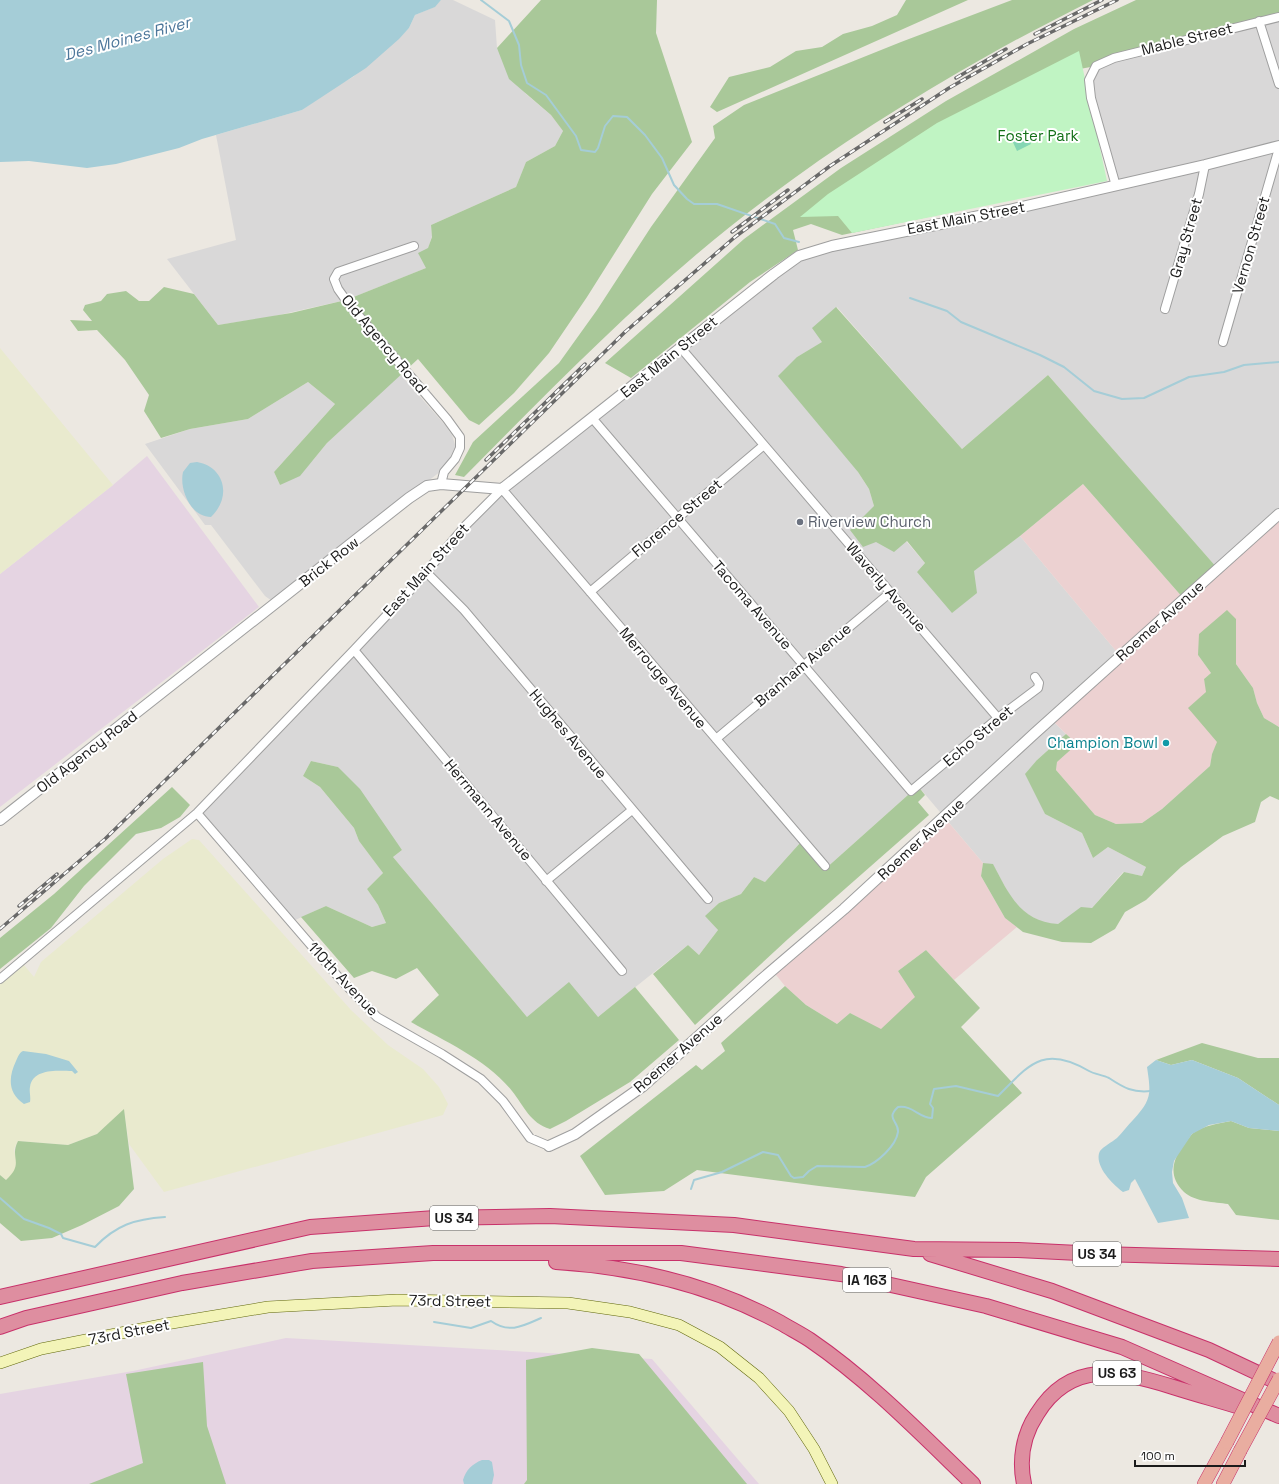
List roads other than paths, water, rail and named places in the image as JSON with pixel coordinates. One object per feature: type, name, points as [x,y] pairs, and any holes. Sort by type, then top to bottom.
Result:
[{"type":"highway","name":"US 34","points":[[0,1297],[310,1227],[435,1218],[550,1216],[734,1225],[914,1249],[1018,1250],[1099,1254],[1279,1258]]},
{"type":"highway","points":[[914,1249],[1052,1291],[1209,1350],[1279,1383]]},
{"type":"highway","name":"IA 163","points":[[433,1254],[681,1253],[841,1274],[986,1306],[1122,1347],[1279,1417]]},
{"type":"highway","points":[[0,1327],[26,1318],[205,1279],[312,1261],[433,1254],[581,1264],[643,1272],[713,1291],[761,1312],[809,1339],[852,1372],[973,1484]]},
{"type":"highway","points":[[1204,1484],[1279,1342]]},
{"type":"highway","name":"US 63","points":[[1024,1484],[1022,1468],[1023,1450],[1028,1430],[1040,1409],[1059,1390],[1069,1383],[1093,1374],[1108,1373],[1135,1376],[1279,1417]]},
{"type":"highway","points":[[1223,1484],[1279,1379]]},
{"type":"main road","name":"73rd Street","points":[[0,1363],[41,1349],[166,1324],[268,1307],[397,1300],[568,1303],[630,1312],[679,1325],[720,1347],[759,1378],[789,1411],[814,1449],[832,1484]]},
{"type":"street","name":"Mable Street","points":[[1116,186],[1091,98],[1089,80],[1096,66],[1104,61],[1114,58],[1279,17]]},
{"type":"street","points":[[1259,21],[1279,84]]},
{"type":"street","name":"East Main Street","points":[[0,979],[197,812],[354,650],[426,572],[466,525],[502,489],[593,419],[680,347],[799,256],[832,246],[1009,210],[1279,147]]},
{"type":"street","name":"Vernon Street","points":[[1223,342],[1279,147]]},
{"type":"street","name":"Gray Street","points":[[1165,309],[1200,194],[1205,165]]},
{"type":"street","name":"Old Agency Road","points":[[414,246],[338,272],[334,279],[338,289],[348,303],[447,419],[460,438],[460,448],[455,459],[444,472],[441,484]]},
{"type":"street","name":"Waverly Avenue","points":[[680,347],[998,718]]},
{"type":"street","name":"Tacoma Avenue","points":[[593,419],[911,791]]},
{"type":"street","name":"Florence Street","points":[[590,592],[764,445]]},
{"type":"street","name":"Brick Row","points":[[173,685],[409,498],[427,486],[441,484],[502,489]]},
{"type":"street","name":"Merrouge Avenue","points":[[502,489],[825,866]]},
{"type":"street","name":"Roemer Avenue","points":[[549,1146],[576,1134],[643,1086],[762,979],[844,909],[1035,733],[1279,514]]},
{"type":"street","name":"Hughes Avenue","points":[[426,572],[464,610],[708,899]]},
{"type":"street","name":"Branham Avenue","points":[[716,739],[891,592]]},
{"type":"street","name":"Herrmann Avenue","points":[[354,650],[622,971]]},
{"type":"street","name":"Echo Street","points":[[911,791],[998,718],[1038,688],[1039,683],[1035,678]]},
{"type":"street","name":"Old Agency Road","points":[[0,820],[173,685]]},
{"type":"street","points":[[546,881],[632,810]]},
{"type":"street","name":"110th Avenue","points":[[197,812],[341,980],[377,1017],[442,1054],[480,1079],[503,1101],[530,1138],[549,1146]]},
{"type":"water","name":"Des Moines River","points":[[0,0],[441,0],[435,7],[415,15],[409,28],[399,39],[366,68],[302,110],[202,139],[179,148],[116,164],[87,168],[29,161],[0,162]]},
{"type":"water","points":[[197,462],[207,465],[214,470],[219,476],[222,484],[222,501],[218,509],[211,517],[204,516],[192,508],[183,487],[183,472],[190,463]]},
{"type":"water","points":[[23,1051],[46,1054],[69,1061],[78,1072],[75,1074],[72,1071],[53,1071],[36,1076],[30,1087],[30,1102],[24,1104],[15,1095],[11,1085],[13,1067]]},
{"type":"water","points":[[1156,1060],[1171,1065],[1192,1060],[1238,1078],[1279,1105],[1279,1131],[1249,1128],[1231,1121],[1209,1125],[1192,1134],[1174,1161],[1172,1172],[1173,1183],[1182,1198],[1189,1218],[1158,1223],[1135,1179],[1131,1183],[1129,1190],[1123,1192],[1109,1180],[1099,1162],[1101,1149],[1117,1138],[1144,1107],[1149,1096],[1147,1067]]},
{"type":"water","points":[[482,1460],[489,1460],[492,1462],[494,1475],[492,1484],[464,1484],[463,1480],[468,1470],[472,1465]]},
{"type":"waterway","points":[[481,0],[509,21],[519,45],[521,65],[527,83],[546,95],[576,136],[581,150],[595,152],[598,148],[605,126],[613,116],[627,117],[645,135],[662,158],[674,185],[687,199],[694,204],[717,204],[775,224],[784,238],[799,242]]},
{"type":"waterway","points":[[910,298],[947,311],[961,322],[1040,355],[1064,367],[1094,391],[1122,399],[1144,398],[1189,377],[1224,372],[1244,365],[1279,362]]},
{"type":"waterway","points":[[691,1189],[694,1180],[722,1172],[763,1152],[778,1155],[791,1176],[794,1178],[803,1177],[817,1166],[865,1167],[880,1158],[894,1143],[898,1128],[893,1114],[898,1107],[908,1108],[923,1116],[932,1118],[933,1108],[930,1104],[934,1089],[956,1086],[998,1096],[1028,1067],[1048,1059],[1060,1059],[1073,1063],[1091,1072],[1109,1078],[1119,1085],[1129,1089],[1151,1091]]},
{"type":"waterway","points":[[0,1198],[24,1219],[49,1228],[61,1234],[63,1238],[95,1247],[111,1233],[127,1224],[144,1219],[165,1217]]},
{"type":"waterway","points":[[434,1322],[471,1328],[491,1321],[498,1325],[510,1328],[522,1326],[541,1318]]},
{"type":"railway","points":[[1035,34],[1102,0]]},
{"type":"railway","points":[[0,929],[105,839],[625,332],[735,237],[830,166],[949,88],[1027,44],[1117,0]]},
{"type":"railway","points":[[956,78],[1006,49]]},
{"type":"railway","points":[[885,122],[922,99]]},
{"type":"railway","points":[[732,232],[788,190]]},
{"type":"railway","points":[[486,460],[585,364]]},
{"type":"railway","points":[[19,906],[57,874]]},
{"type":"place","name":"Riverview Church","points":[[800,522]]},
{"type":"place","name":"Champion Bowl","points":[[1166,743]]},
{"type":"park label","name":"Foster Park","points":[[1038,136]]}]
